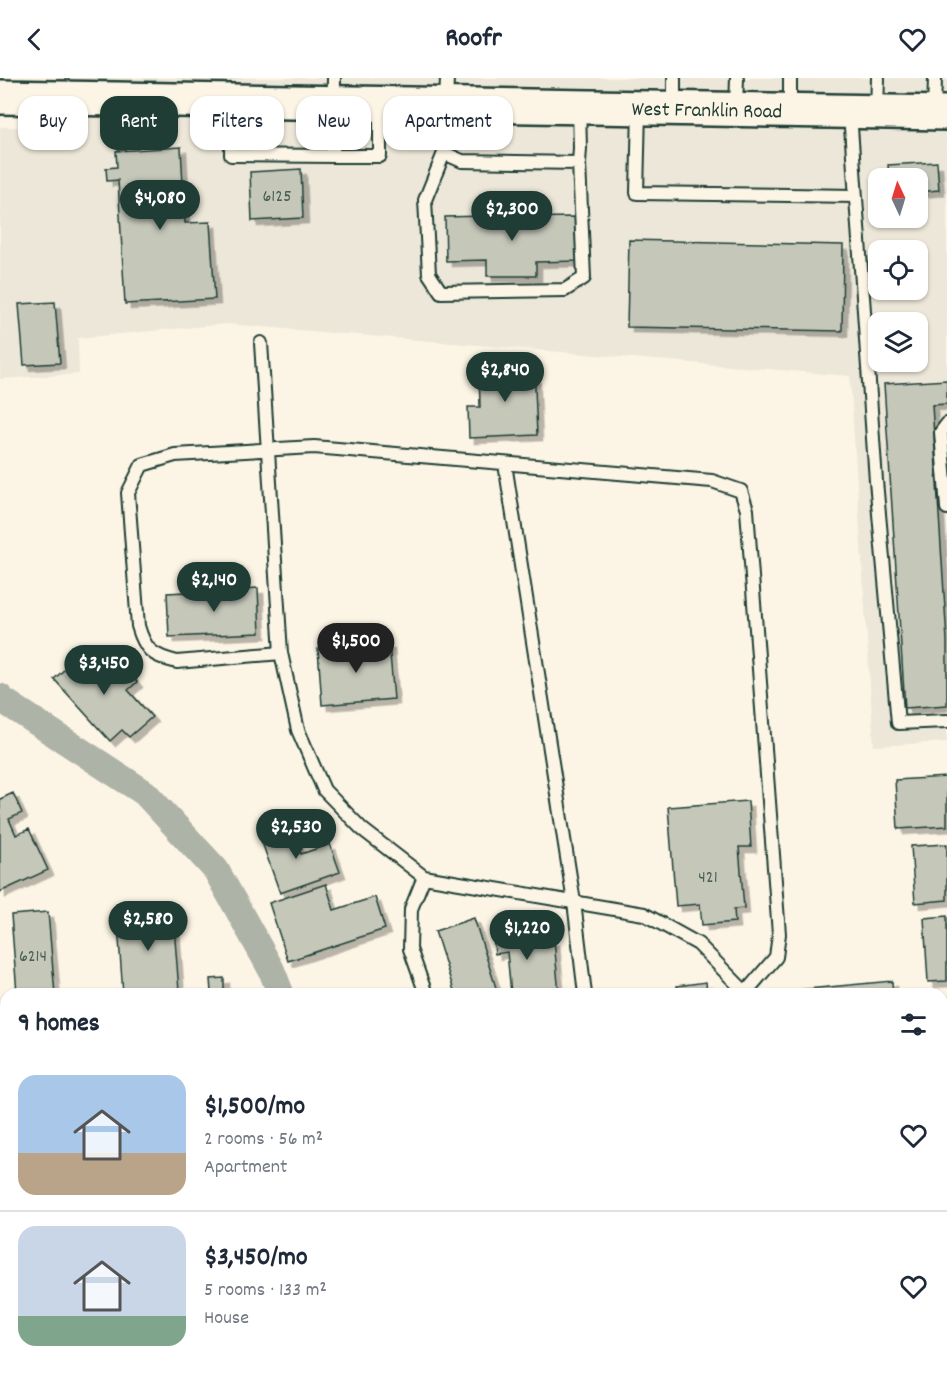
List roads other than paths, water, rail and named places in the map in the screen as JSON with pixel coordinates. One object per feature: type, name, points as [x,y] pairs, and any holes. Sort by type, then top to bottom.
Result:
[{"type":"main road","name":"West Franklin Road","points":[[278,96],[334,90],[380,104],[447,91],[579,107],[639,108],[674,93],[736,110],[940,113]]},
{"type":"main road","name":"West Franklin Road","points":[[0,97],[190,100]]},
{"type":"lane","points":[[736,110],[737,78]]},
{"type":"lane","points":[[790,78],[790,111]]},
{"type":"lane","points":[[878,78],[863,112],[856,196],[877,493],[898,723],[947,721]]},
{"type":"lane","points":[[935,78],[940,113]]},
{"type":"lane","points":[[333,156],[334,90]]},
{"type":"lane","points":[[447,91],[444,153],[425,200],[429,274],[441,292],[565,290],[584,278],[579,107]]},
{"type":"lane","points":[[231,150],[231,155],[380,156],[380,104]]},
{"type":"lane","points":[[639,108],[637,193],[856,196]]},
{"type":"lane","points":[[444,153],[462,160],[579,163]]},
{"type":"lane","points":[[261,343],[281,653],[298,730],[324,790],[362,829],[424,877],[644,914],[698,945],[741,988]]},
{"type":"lane","points":[[947,424],[941,432],[947,508]]},
{"type":"lane","points":[[281,653],[177,662],[163,659],[152,652],[142,641],[138,626],[128,493],[142,465],[175,455],[314,447],[712,481],[741,491],[747,510],[779,934],[776,957],[750,988]]},
{"type":"lane","points":[[506,464],[574,902],[584,988]]},
{"type":"lane","points":[[424,877],[411,909],[410,949],[424,988]]},
{"type":"waterway","points":[[0,697],[145,793],[216,870],[271,969],[279,988]]}]
